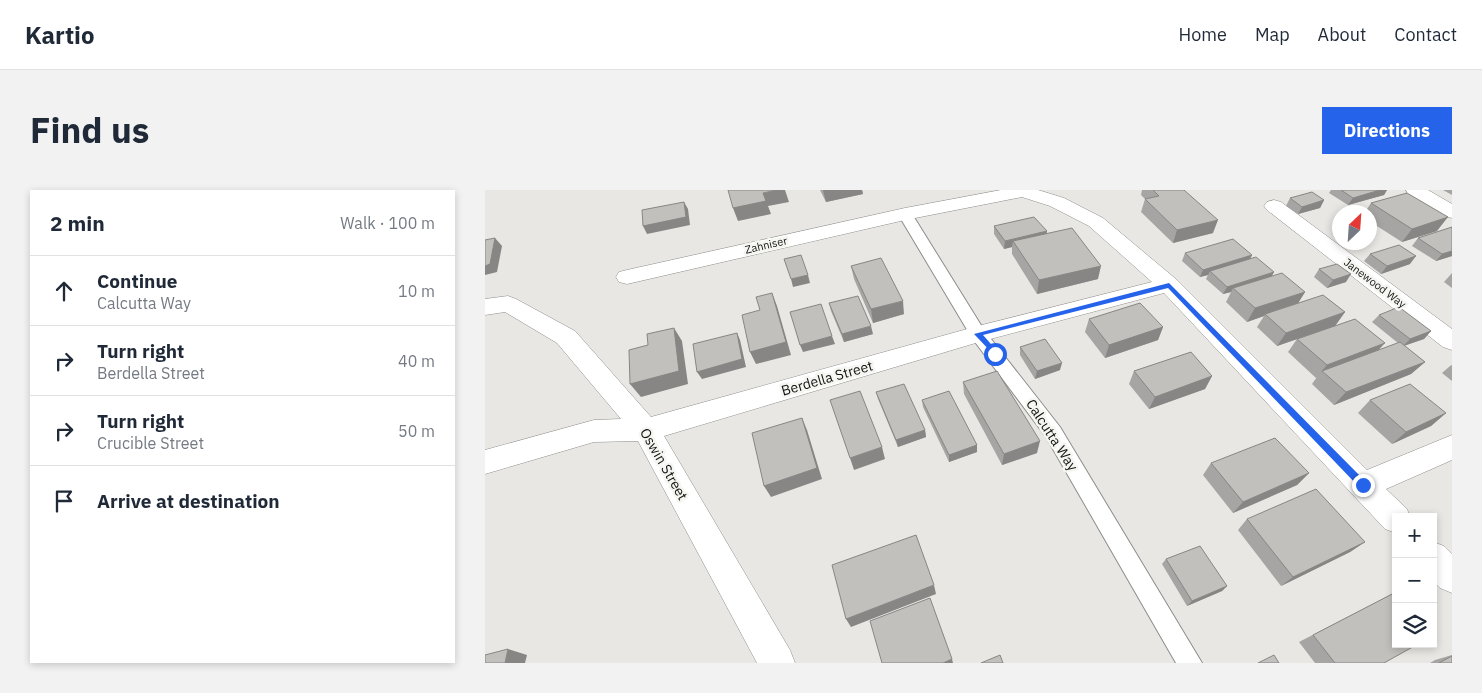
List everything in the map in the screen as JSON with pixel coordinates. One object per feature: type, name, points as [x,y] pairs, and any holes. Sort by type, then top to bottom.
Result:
[{"type":"street","points":[[1022,190],[1057,202],[1096,222],[1169,285],[1392,515]]},
{"type":"street","name":"Zahniser","points":[[627,277],[905,214],[1022,190]]},
{"type":"street","points":[[1415,190],[1452,212]]},
{"type":"street","name":"Janewood Way","points":[[1274,206],[1452,341]]},
{"type":"street","name":"Berdella Street","points":[[485,462],[594,431],[646,430],[978,334],[1169,285]]},
{"type":"street","name":"Oswin Street","points":[[496,305],[567,337],[646,430],[777,663]]},
{"type":"street","points":[[1363,485],[1452,447]]},
{"type":"street","points":[[1437,562],[1452,577]]},
{"type":"lane","name":"Calcutta Way","points":[[905,214],[978,334],[1053,432],[1190,663]]},
{"type":"building","points":[[728,190],[777,190],[763,193],[766,201],[733,208]]},
{"type":"building","points":[[1153,190],[1184,190],[1218,220],[1177,230],[1145,199],[1159,196]]},
{"type":"building","points":[[1341,190],[1380,190],[1353,198]]},
{"type":"building","points":[[1312,192],[1324,200],[1302,207],[1290,198]]},
{"type":"building","points":[[1407,193],[1448,217],[1412,229],[1377,205],[1371,203]]},
{"type":"building","points":[[684,202],[686,217],[643,226],[642,210]]},
{"type":"building","points":[[1034,217],[1047,231],[1005,241],[994,226]]},
{"type":"building","points":[[1452,227],[1452,251],[1442,254],[1418,238]]},
{"type":"building","points":[[1072,228],[1101,266],[1039,280],[1013,241]]},
{"type":"building","points":[[495,238],[490,264],[485,266],[485,240]]},
{"type":"building","points":[[1233,239],[1252,255],[1203,270],[1185,253]]},
{"type":"building","points":[[1399,245],[1416,256],[1387,266],[1370,254]]},
{"type":"building","points":[[801,255],[808,275],[791,279],[784,259]]},
{"type":"building","points":[[1256,257],[1274,272],[1227,287],[1210,271]]},
{"type":"building","points":[[881,258],[903,301],[871,309],[851,266]]},
{"type":"building","points":[[1337,264],[1351,274],[1333,280],[1319,269]]},
{"type":"building","points":[[1282,273],[1305,292],[1255,308],[1233,288]]},
{"type":"building","points":[[772,293],[786,342],[750,352],[742,315],[760,310],[756,297]]},
{"type":"building","points":[[1323,295],[1345,312],[1286,333],[1265,314]]},
{"type":"building","points":[[858,296],[871,326],[842,334],[829,303]]},
{"type":"building","points":[[1140,303],[1163,327],[1109,345],[1089,319]]},
{"type":"building","points":[[821,304],[832,336],[800,345],[790,312]]},
{"type":"building","points":[[1399,307],[1431,331],[1410,339],[1379,315]]},
{"type":"building","points":[[1355,319],[1385,343],[1327,365],[1297,339]]},
{"type":"building","points":[[674,328],[679,371],[630,384],[629,350],[648,345],[647,334]]},
{"type":"building","points":[[737,333],[742,359],[697,372],[693,344]]},
{"type":"building","points":[[1045,339],[1062,363],[1037,371],[1020,347]]},
{"type":"building","points":[[1400,342],[1425,362],[1346,392],[1322,371]]},
{"type":"building","points":[[1191,352],[1212,376],[1155,397],[1134,371]]},
{"type":"building","points":[[997,371],[1040,441],[1004,454],[963,382]]},
{"type":"building","points":[[904,384],[925,430],[896,440],[876,392]]},
{"type":"building","points":[[1410,384],[1446,413],[1406,432],[1370,400]]},
{"type":"building","points":[[860,391],[882,447],[850,458],[830,400]]},
{"type":"building","points":[[949,391],[977,445],[949,455],[922,400]]},
{"type":"building","points":[[802,418],[817,468],[764,486],[752,433]]},
{"type":"building","points":[[1275,438],[1309,473],[1243,502],[1211,463]]},
{"type":"building","points":[[1316,489],[1365,542],[1293,577],[1247,519]]},
{"type":"building","points":[[916,535],[934,585],[846,619],[832,565]]},
{"type":"building","points":[[1200,546],[1227,586],[1192,601],[1166,559]]},
{"type":"building","points":[[1392,594],[1392,648],[1411,648],[1384,663],[1335,663],[1313,635]]},
{"type":"building","points":[[930,598],[952,659],[943,663],[882,663],[870,621]]},
{"type":"building","points":[[508,649],[505,663],[485,663],[485,655]]},
{"type":"building","points":[[1000,655],[1003,663],[981,663]]},
{"type":"building","points":[[1274,655],[1279,663],[1258,663]]},
{"type":"building","points":[[1452,656],[1452,663],[1439,663]]},
{"type":"route","points":[[995,354],[978,334],[1169,285],[1363,485]]}]
